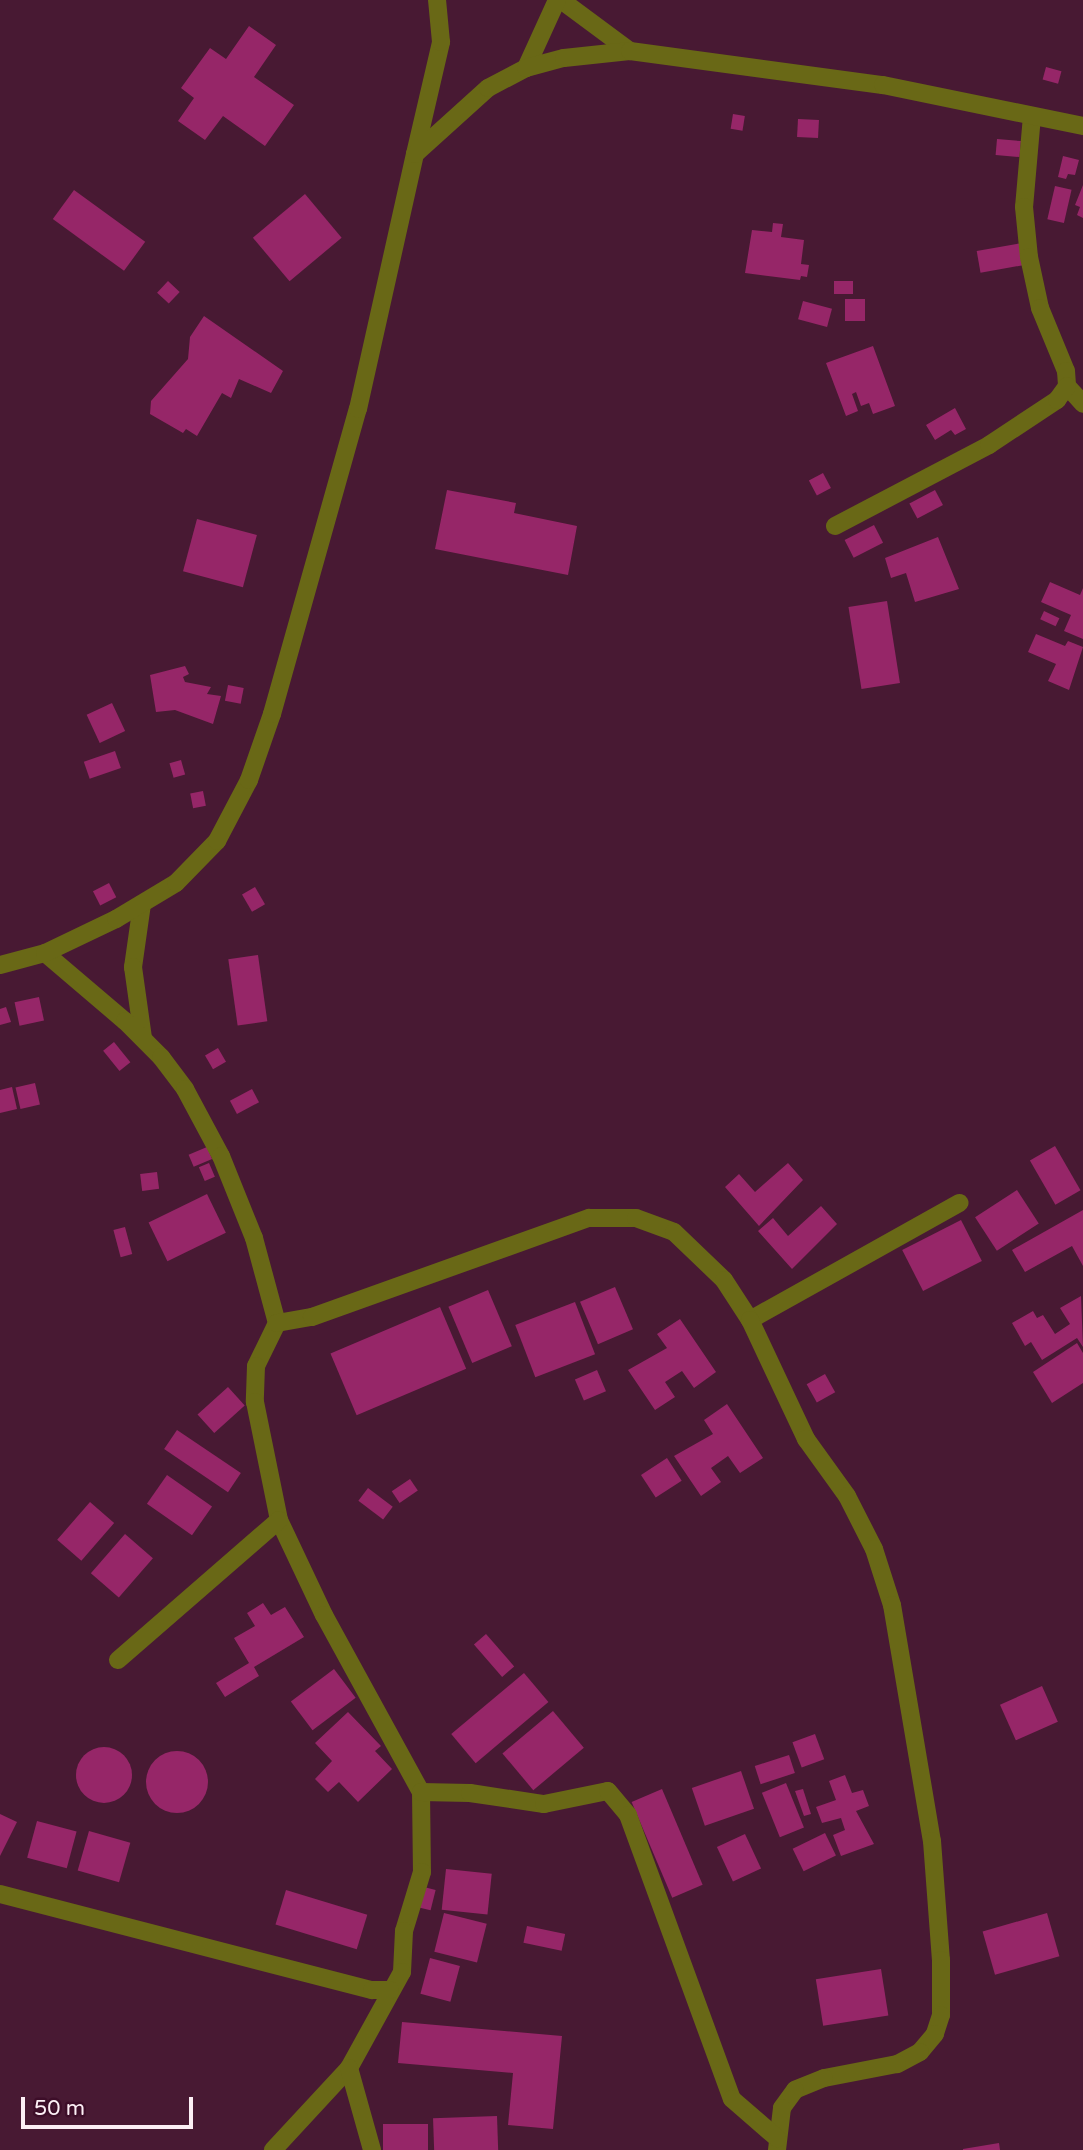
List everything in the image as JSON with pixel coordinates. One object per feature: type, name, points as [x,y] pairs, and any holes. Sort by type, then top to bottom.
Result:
[{"type":"street","points":[[0,965],[45,953],[142,904],[176,883],[217,841],[249,780],[358,409],[441,42],[437,0]]},
{"type":"street","points":[[526,68],[559,0],[630,51]]},
{"type":"street","points":[[415,154],[488,88],[526,68],[564,58],[630,51],[883,85],[1083,126]]},
{"type":"street","points":[[1032,116],[1024,207],[1029,257],[1040,308],[1066,371],[1067,386],[1083,404]]},
{"type":"street","points":[[835,526],[989,444],[1057,400],[1067,386]]},
{"type":"street","points":[[142,904],[132,967],[143,1038]]},
{"type":"street","points":[[45,953],[143,1038],[185,1089],[220,1156],[254,1238],[276,1323],[256,1366],[255,1402],[279,1520],[324,1615],[421,1792],[422,1872],[404,1931],[402,1972],[349,2068],[273,2150]]},
{"type":"street","points":[[750,1320],[959,1203]]},
{"type":"street","points":[[276,1323],[313,1317],[590,1218],[636,1218],[674,1232],[724,1280],[750,1320],[806,1439],[847,1496],[874,1549],[892,1605],[932,1841],[941,1960],[941,2015],[935,2034],[920,2052],[897,2064],[824,2078],[795,2090],[782,2108],[777,2144]]},
{"type":"street","points":[[118,1660],[279,1520]]},
{"type":"street","points":[[421,1792],[470,1793],[544,1804],[608,1791],[628,1815],[732,2099],[777,2144]]},
{"type":"street","points":[[0,1895],[372,1990],[390,1990]]},
{"type":"street","points":[[349,2068],[372,2150]]},
{"type":"building","points":[[249,26],[276,45],[254,77],[294,105],[265,146],[223,116],[205,140],[178,121],[194,98],[181,88],[210,48],[226,59]]},
{"type":"building","points":[[1046,67],[1061,71],[1058,84],[1043,80]]},
{"type":"building","points":[[733,114],[745,116],[743,131],[731,129]]},
{"type":"building","points":[[798,119],[819,120],[818,138],[797,137]]},
{"type":"building","points":[[997,139],[1021,141],[1020,157],[996,155]]},
{"type":"building","points":[[1063,156],[1079,160],[1075,175],[1068,174],[1066,179],[1058,177]]},
{"type":"building","points":[[1083,185],[1083,218],[1077,215],[1080,207],[1075,205]]},
{"type":"building","points":[[1055,186],[1072,190],[1064,223],[1047,219]]},
{"type":"building","points":[[74,190],[145,242],[124,271],[53,219]]},
{"type":"building","points":[[305,194],[342,238],[290,281],[253,238]]},
{"type":"building","points":[[773,223],[783,224],[781,237],[804,240],[801,264],[809,265],[807,277],[801,276],[800,280],[745,273],[752,230],[772,232]]},
{"type":"building","points":[[1022,243],[1026,265],[981,273],[977,251]]},
{"type":"building","points":[[168,281],[180,292],[169,304],[157,293]]},
{"type":"building","points":[[834,281],[853,281],[853,294],[834,294]]},
{"type":"building","points":[[845,299],[865,299],[865,321],[845,321]]},
{"type":"building","points":[[803,301],[832,309],[827,327],[798,319]]},
{"type":"building","points":[[204,316],[283,371],[271,393],[239,379],[231,398],[222,393],[197,436],[186,429],[183,433],[150,414],[151,401],[188,359],[190,337]]},
{"type":"building","points":[[873,346],[895,406],[873,414],[869,403],[861,406],[856,392],[852,394],[858,411],[846,416],[826,363]]},
{"type":"building","points":[[955,408],[966,429],[955,435],[951,430],[935,440],[926,425]]},
{"type":"building","points":[[823,473],[831,488],[817,496],[809,481]]},
{"type":"building","points":[[447,490],[516,503],[514,513],[577,526],[568,575],[435,549]]},
{"type":"building","points":[[935,490],[943,505],[917,519],[909,504]]},
{"type":"building","points":[[197,519],[257,535],[243,587],[183,571]]},
{"type":"building","points":[[874,525],[883,543],[854,558],[845,540]]},
{"type":"building","points":[[938,537],[959,589],[915,602],[906,573],[891,578],[885,558]]},
{"type":"building","points":[[1050,582],[1080,595],[1083,588],[1083,639],[1064,631],[1071,615],[1041,602]]},
{"type":"building","points":[[887,601],[900,683],[861,689],[848,607]]},
{"type":"building","points":[[1044,611],[1059,618],[1056,626],[1040,619]]},
{"type":"building","points":[[1036,634],[1065,646],[1068,641],[1083,647],[1069,690],[1048,681],[1056,664],[1028,652]]},
{"type":"building","points":[[185,666],[189,674],[183,677],[185,682],[211,687],[207,694],[221,696],[213,724],[175,710],[156,712],[150,675]]},
{"type":"building","points":[[228,685],[244,688],[241,704],[225,701]]},
{"type":"building","points":[[112,703],[125,731],[100,743],[87,715]]},
{"type":"building","points":[[115,751],[121,768],[90,779],[84,762]]},
{"type":"building","points":[[181,760],[185,774],[174,778],[169,763]]},
{"type":"building","points":[[203,791],[206,806],[193,808],[190,793]]},
{"type":"building","points":[[109,883],[116,897],[100,905],[93,891]]},
{"type":"building","points":[[255,887],[265,904],[252,912],[242,894]]},
{"type":"building","points":[[258,955],[267,1021],[238,1026],[228,959]]},
{"type":"building","points":[[39,997],[44,1020],[20,1026],[15,1002]]},
{"type":"building","points":[[6,1007],[11,1022],[0,1025],[0,1009]]},
{"type":"building","points":[[114,1042],[130,1062],[119,1071],[103,1051]]},
{"type":"building","points":[[218,1048],[226,1062],[213,1069],[205,1056]]},
{"type":"building","points":[[35,1083],[40,1104],[20,1109],[16,1087]]},
{"type":"building","points":[[12,1087],[17,1109],[0,1113],[0,1090]]},
{"type":"building","points":[[252,1089],[259,1102],[237,1114],[230,1101]]},
{"type":"building","points":[[1055,1146],[1080,1190],[1055,1205],[1030,1160]]},
{"type":"building","points":[[207,1147],[212,1159],[194,1167],[189,1155]]},
{"type":"building","points":[[209,1163],[215,1177],[205,1181],[199,1167]]},
{"type":"building","points":[[788,1163],[803,1180],[759,1226],[725,1187],[739,1174],[755,1192]]},
{"type":"building","points":[[157,1172],[159,1189],[142,1191],[140,1174]]},
{"type":"building","points":[[1017,1190],[1039,1224],[997,1251],[975,1217]]},
{"type":"building","points":[[207,1194],[226,1233],[167,1261],[149,1222]]},
{"type":"building","points":[[821,1206],[837,1224],[792,1269],[758,1231],[773,1218],[788,1236]]},
{"type":"building","points":[[1083,1210],[1083,1266],[1072,1246],[1025,1272],[1012,1250]]},
{"type":"building","points":[[961,1220],[982,1261],[923,1291],[902,1250]]},
{"type":"building","points":[[125,1227],[132,1254],[121,1257],[113,1230]]},
{"type":"building","points":[[615,1287],[633,1329],[598,1344],[580,1302]]},
{"type":"building","points":[[488,1290],[512,1346],[472,1363],[448,1307]]},
{"type":"building","points":[[1081,1296],[1083,1347],[1077,1338],[1042,1360],[1031,1342],[1025,1346],[1012,1323],[1033,1311],[1037,1318],[1043,1315],[1055,1334],[1070,1324],[1060,1308]]},
{"type":"building","points":[[575,1302],[595,1354],[535,1377],[515,1325]]},
{"type":"building","points":[[440,1307],[466,1369],[357,1415],[330,1353]]},
{"type":"building","points":[[680,1319],[716,1372],[694,1388],[682,1371],[665,1382],[675,1397],[655,1410],[628,1370],[667,1348],[657,1334]]},
{"type":"building","points":[[1077,1343],[1083,1353],[1083,1383],[1052,1403],[1033,1372]]},
{"type":"building","points":[[597,1370],[606,1391],[584,1401],[575,1379]]},
{"type":"building","points":[[825,1374],[835,1392],[817,1403],[807,1384]]},
{"type":"building","points":[[228,1387],[245,1406],[214,1433],[198,1414]]},
{"type":"building","points":[[727,1404],[763,1458],[740,1473],[728,1456],[711,1468],[721,1482],[701,1496],[674,1456],[713,1434],[704,1420]]},
{"type":"building","points":[[177,1430],[241,1473],[228,1492],[164,1449]]},
{"type":"building","points":[[667,1458],[682,1481],[656,1498],[641,1475]]},
{"type":"building","points":[[167,1475],[212,1507],[192,1535],[147,1504]]},
{"type":"building","points":[[410,1479],[418,1491],[400,1503],[392,1491]]},
{"type":"building","points":[[368,1488],[393,1507],[383,1519],[358,1501]]},
{"type":"building","points":[[90,1502],[114,1523],[81,1561],[57,1540]]},
{"type":"building","points":[[125,1534],[153,1558],[119,1598],[91,1573]]},
{"type":"building","points":[[263,1603],[271,1615],[285,1607],[304,1637],[254,1667],[259,1676],[225,1697],[216,1683],[249,1663],[234,1638],[255,1626],[247,1613]]},
{"type":"building","points":[[486,1634],[514,1666],[502,1677],[474,1644]]},
{"type":"building","points":[[334,1669],[356,1698],[313,1730],[291,1701]]},
{"type":"building","points":[[524,1673],[548,1702],[476,1763],[451,1734]]},
{"type":"building","points":[[1042,1686],[1058,1722],[1016,1740],[1000,1705]]},
{"type":"building","points":[[553,1711],[584,1748],[533,1790],[502,1753]]},
{"type":"building","points":[[348,1712],[381,1746],[375,1751],[392,1769],[358,1802],[339,1782],[328,1792],[315,1779],[332,1761],[315,1743]]},
{"type":"building","points":[[815,1734],[824,1759],[802,1768],[792,1742]]},
{"type":"building","points":[[104,1747],[115,1749],[124,1755],[130,1764],[130,1786],[124,1795],[115,1801],[104,1803],[93,1801],[84,1795],[78,1786],[76,1775],[78,1764],[84,1755],[93,1749]]},
{"type":"building","points":[[177,1751],[199,1760],[208,1782],[199,1804],[177,1813],[155,1804],[146,1782],[155,1760]]},
{"type":"building","points":[[789,1755],[795,1773],[761,1784],[755,1766]]},
{"type":"building","points":[[741,1771],[754,1809],[705,1826],[692,1788]]},
{"type":"building","points":[[845,1775],[852,1793],[863,1790],[869,1806],[856,1811],[874,1844],[841,1856],[833,1835],[845,1830],[841,1818],[822,1823],[816,1807],[836,1800],[829,1781]]},
{"type":"building","points":[[786,1783],[804,1828],[780,1837],[762,1793]]},
{"type":"building","points":[[662,1789],[703,1885],[672,1898],[632,1802]]},
{"type":"building","points":[[803,1789],[811,1814],[804,1816],[795,1791]]},
{"type":"building","points":[[0,1814],[17,1822],[0,1856]]},
{"type":"building","points":[[37,1821],[77,1832],[67,1868],[27,1858]]},
{"type":"building","points":[[89,1831],[130,1843],[119,1882],[78,1870]]},
{"type":"building","points":[[825,1833],[836,1855],[804,1871],[793,1849]]},
{"type":"building","points":[[745,1834],[761,1868],[733,1882],[717,1847]]},
{"type":"building","points":[[446,1869],[492,1874],[487,1915],[442,1910]]},
{"type":"building","points":[[424,1887],[436,1890],[431,1910],[419,1907]]},
{"type":"building","points":[[286,1890],[367,1915],[357,1949],[275,1924]]},
{"type":"building","points":[[444,1913],[487,1924],[477,1962],[434,1952]]},
{"type":"building","points":[[1047,1913],[1059,1956],[995,1975],[983,1931]]},
{"type":"building","points":[[527,1926],[565,1934],[562,1951],[523,1943]]},
{"type":"building","points":[[430,1958],[460,1966],[450,2002],[420,1994]]},
{"type":"building","points":[[881,1969],[888,2015],[823,2026],[816,1979]]},
{"type":"building","points":[[402,2022],[562,2036],[553,2129],[508,2125],[513,2073],[398,2063]]},
{"type":"building","points":[[497,2116],[498,2150],[434,2150],[433,2118]]},
{"type":"building","points":[[383,2124],[428,2124],[428,2150],[383,2150]]},
{"type":"building","points":[[999,2143],[1000,2150],[963,2150],[963,2149]]}]
